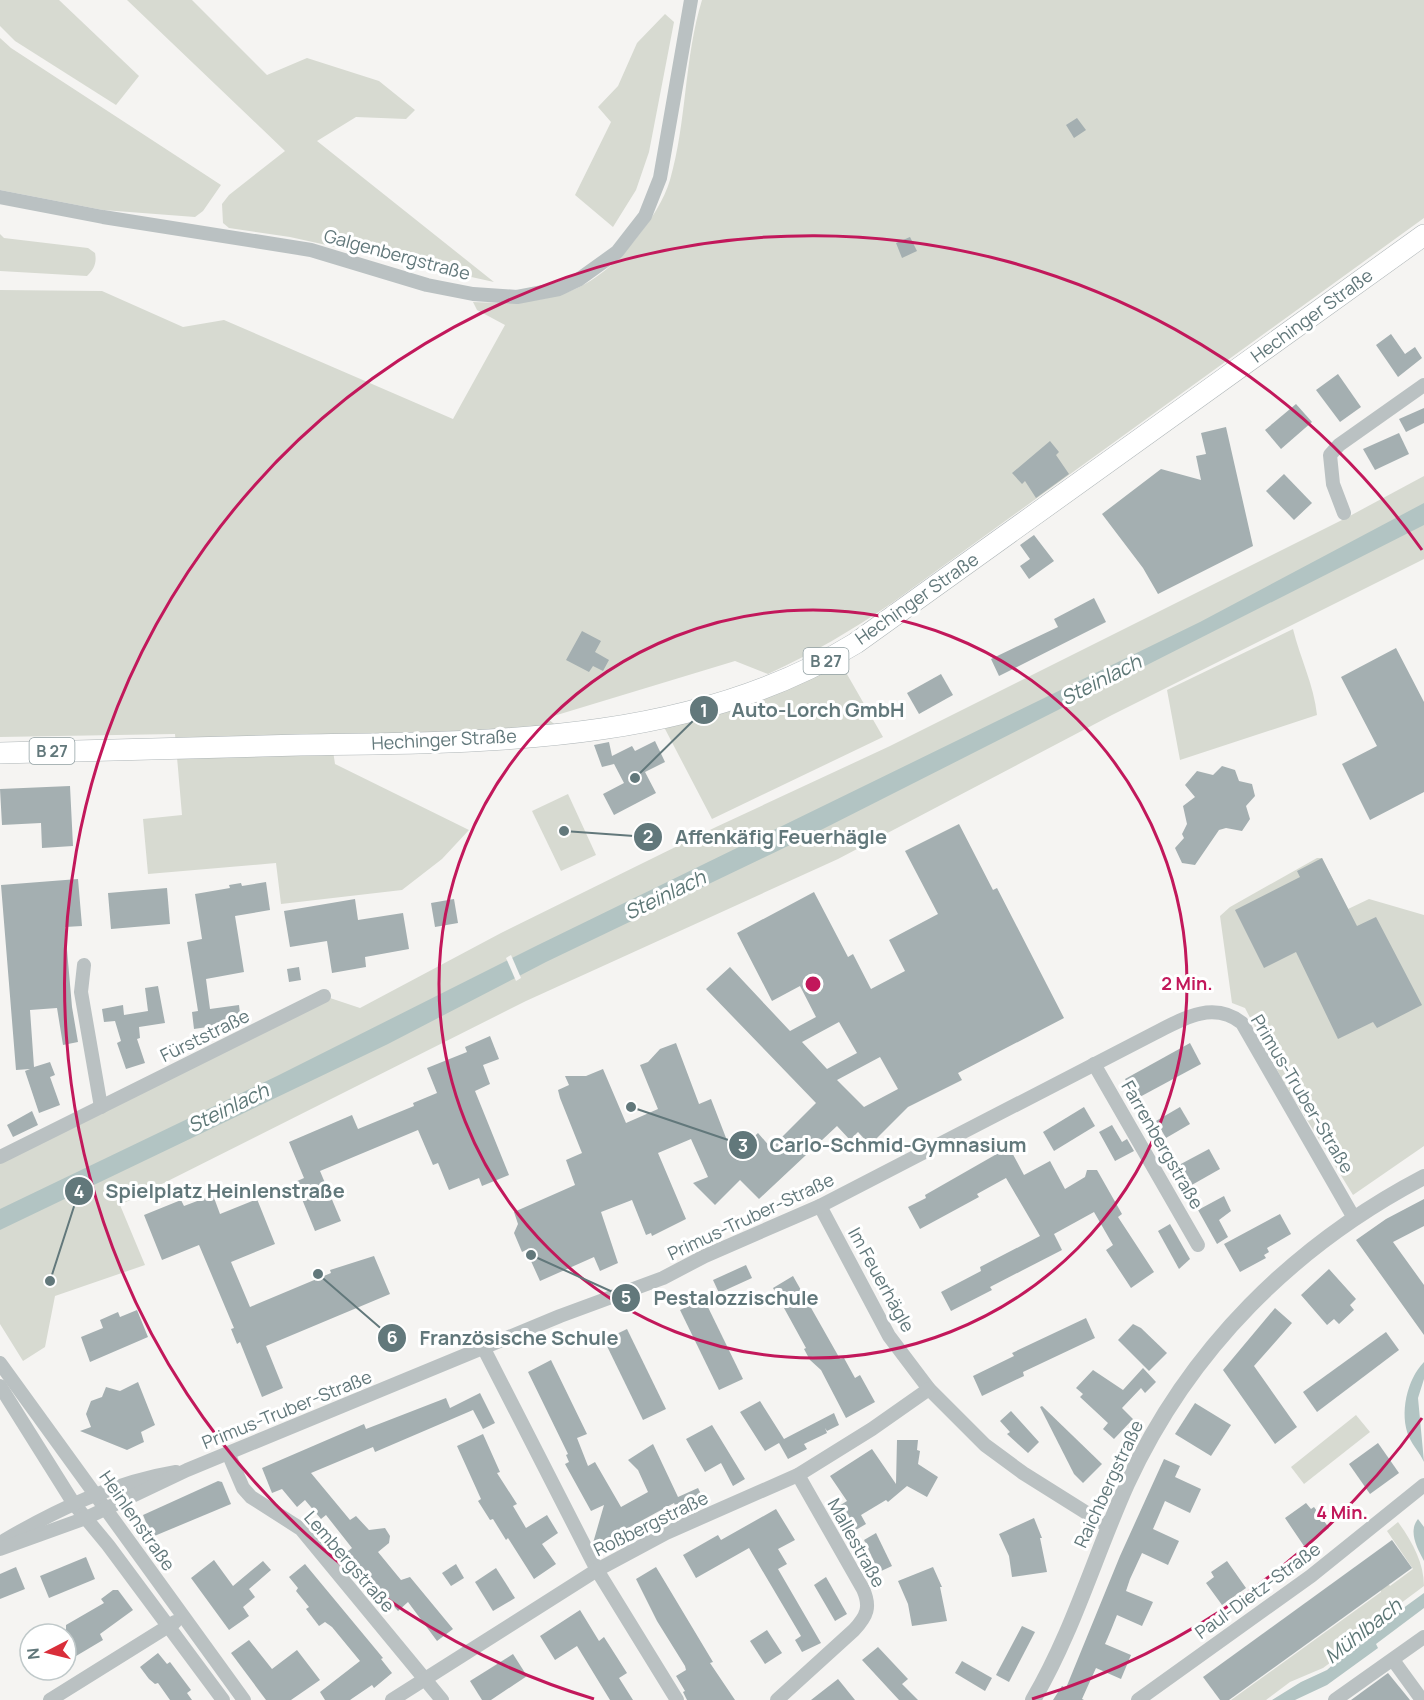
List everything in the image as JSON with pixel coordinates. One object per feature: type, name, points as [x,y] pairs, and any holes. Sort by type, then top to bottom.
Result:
[{"type":"main road","name":"Hechinger Straße","points":[[0,753],[433,742],[541,735],[661,719],[759,692],[818,665],[855,643],[1424,235]]},
{"type":"street","name":"Galgenbergstraße","points":[[0,197],[103,218],[311,250],[427,285],[473,294],[517,297],[549,292],[578,280],[597,268],[617,252],[645,216],[660,178],[691,0]]},
{"type":"street","points":[[1344,513],[1333,484],[1330,455],[1339,445],[1424,386]]},
{"type":"street","points":[[84,965],[81,992],[101,1107]]},
{"type":"street","name":"Fürststraße","points":[[0,1157],[324,996]]},
{"type":"street","name":"Primus-Truber-Straße","points":[[0,1549],[87,1518],[187,1470],[560,1316],[663,1278],[705,1256],[820,1206],[1094,1064],[1194,1015],[1217,1011],[1234,1017],[1242,1023],[1354,1218]]},
{"type":"street","name":"Farrenbergstraße","points":[[1094,1064],[1198,1245]]},
{"type":"street","name":"Raichbergstraße","points":[[1033,1700],[1056,1658],[1109,1527],[1150,1438],[1197,1364],[1266,1287],[1372,1205],[1424,1177]]},
{"type":"street","name":"Im Feuerhägle","points":[[820,1206],[889,1336],[929,1389],[986,1445],[1023,1473],[1109,1527]]},
{"type":"street","points":[[484,1349],[597,1570],[677,1700]]},
{"type":"street","name":"Heinlenstraße","points":[[0,1363],[244,1700]]},
{"type":"street","points":[[2,1394],[18,1387]]},
{"type":"street","name":"Roßbergstraße","points":[[392,1700],[597,1570],[666,1533],[798,1475],[872,1429],[929,1389]]},
{"type":"street","name":"Heinlenstraße","points":[[2,1394],[74,1504],[87,1518],[223,1700]]},
{"type":"street","name":"Lembergstraße","points":[[228,1453],[243,1488],[250,1497],[301,1529],[442,1700]]},
{"type":"street","name":"Primus-Truber-Straße","points":[[0,1543],[51,1513],[96,1494],[155,1475],[187,1470]]},
{"type":"street","name":"Mallestraße","points":[[777,1700],[854,1630],[864,1618],[868,1606],[863,1589],[798,1475]]},
{"type":"street","name":"Paul-Dietz-Straße","points":[[1138,1700],[1421,1494]]},
{"type":"street","points":[[50,1700],[73,1694],[182,1616]]},
{"type":"street","points":[[1335,1700],[1424,1637]]},
{"type":"street","points":[[1393,1660],[1422,1700]]},
{"type":"shaded area","points":[[0,0],[59,0],[139,76],[116,105],[15,41],[0,26]]},
{"type":"shaded area","points":[[127,0],[192,0],[267,75],[307,58],[379,81],[415,110],[406,119],[356,117],[317,141],[494,282],[290,237],[229,228],[223,223],[222,204],[229,195],[285,151]]},
{"type":"shaded area","points":[[702,0],[1424,0],[1424,218],[892,603],[831,641],[768,674],[735,661],[547,718],[565,733],[332,744],[335,764],[469,830],[442,859],[402,890],[281,904],[276,863],[148,874],[143,819],[182,815],[175,734],[0,737],[0,290],[102,291],[183,327],[224,320],[453,419],[505,325],[477,310],[473,302],[523,302],[545,299],[584,284],[620,256],[657,210],[670,180],[676,158],[692,44]]},
{"type":"shaded area","points":[[665,14],[674,22],[649,152],[636,190],[613,227],[575,195],[611,122],[598,107],[618,86],[637,43]]},
{"type":"shaded area","points":[[0,38],[11,48],[221,185],[203,211],[195,217],[103,210],[0,190]]},
{"type":"shaded area","points":[[0,234],[4,238],[88,248],[95,253],[96,260],[87,276],[0,271]]},
{"type":"shaded area","points":[[1424,476],[1424,559],[1112,715],[838,859],[526,1001],[120,1205],[145,1265],[55,1296],[45,1347],[23,1361],[0,1324],[0,1157],[324,996],[360,1008],[501,933],[716,827],[890,746],[1346,518]]},
{"type":"shaded area","points":[[1293,629],[1313,693],[1317,715],[1180,760],[1167,690]]},
{"type":"shaded area","points":[[840,662],[883,737],[712,819],[664,727],[762,700]]},
{"type":"shaded area","points":[[568,794],[596,855],[561,871],[532,811]]},
{"type":"shaded area","points":[[1317,858],[1322,858],[1348,909],[1369,899],[1424,915],[1424,1146],[1353,1195],[1282,1079],[1245,1008],[1232,1003],[1220,916],[1230,907]]},
{"type":"shaded area","points":[[1356,1415],[1370,1432],[1304,1484],[1291,1467]]},
{"type":"shaded area","points":[[1398,1522],[1416,1552],[1422,1569],[1424,1586],[1350,1641],[1338,1657],[1323,1668],[1290,1682],[1266,1700],[1231,1700],[1381,1592],[1380,1586],[1386,1581],[1390,1586],[1413,1569],[1387,1531]]},
{"type":"water","name":"Steinlach","points":[[1424,503],[1424,525],[815,833],[546,962],[388,1044],[0,1230],[0,1209],[277,1076],[536,946],[1200,622]]},
{"type":"water","points":[[1424,1362],[1424,1379],[1418,1398],[1424,1462],[1409,1437],[1405,1408],[1409,1387]]},
{"type":"water","points":[[1418,1519],[1424,1527],[1424,1561],[1416,1545],[1414,1534]]},
{"type":"water","points":[[1424,1593],[1424,1608],[1376,1644],[1378,1648],[1327,1685],[1295,1700],[1272,1700],[1301,1682],[1327,1670],[1369,1633]]},
{"type":"pier","points":[[511,955],[521,978],[516,981],[506,958]]},
{"type":"building","points":[[1077,118],[1086,130],[1074,138],[1066,125]]},
{"type":"building","points":[[910,237],[917,251],[902,258],[896,243]]},
{"type":"building","points":[[1391,334],[1405,354],[1415,347],[1422,358],[1398,377],[1376,345]]},
{"type":"building","points":[[1338,374],[1361,407],[1340,422],[1316,390]]},
{"type":"building","points":[[1296,404],[1312,422],[1281,449],[1265,430]]},
{"type":"building","points":[[1424,408],[1424,423],[1406,432],[1399,419]]},
{"type":"building","points":[[1226,427],[1253,546],[1158,594],[1143,568],[1102,514],[1161,469],[1201,480],[1196,456],[1206,454],[1201,433]]},
{"type":"building","points":[[1399,433],[1409,454],[1375,470],[1363,449]]},
{"type":"building","points":[[1050,441],[1059,452],[1056,455],[1069,474],[1036,498],[1025,481],[1022,484],[1012,473]]},
{"type":"building","points":[[1284,474],[1312,503],[1294,520],[1266,491]]},
{"type":"building","points":[[1034,535],[1054,561],[1029,579],[1020,566],[1030,559],[1020,545]]},
{"type":"building","points":[[1094,598],[1106,622],[999,676],[991,659],[1058,627],[1054,619]]},
{"type":"building","points":[[582,631],[601,641],[595,652],[609,660],[603,671],[593,666],[589,672],[566,660]]},
{"type":"building","points":[[1396,648],[1424,702],[1424,792],[1370,820],[1342,764],[1377,746],[1341,677]]},
{"type":"building","points":[[941,674],[953,695],[919,714],[907,693]]},
{"type":"building","points":[[655,741],[665,762],[645,772],[656,793],[614,815],[603,794],[624,783],[613,762],[614,764],[602,767],[594,745],[609,742],[612,756],[632,746],[635,751]]},
{"type":"building","points":[[1222,766],[1235,770],[1239,781],[1252,784],[1255,796],[1246,806],[1250,819],[1242,831],[1226,828],[1219,830],[1195,865],[1182,863],[1175,848],[1184,838],[1182,834],[1187,824],[1183,806],[1195,797],[1185,785],[1197,771],[1213,775]]},
{"type":"building","points":[[70,786],[73,846],[42,848],[41,823],[2,825],[0,789]]},
{"type":"building","points":[[959,824],[993,890],[997,888],[1064,1018],[958,1073],[962,1080],[908,1107],[870,1145],[858,1132],[850,1140],[837,1126],[759,1199],[740,1180],[715,1205],[693,1183],[708,1177],[691,1139],[658,1153],[686,1219],[652,1236],[651,1233],[646,1235],[632,1200],[601,1212],[618,1263],[600,1271],[594,1257],[540,1281],[526,1250],[522,1252],[514,1233],[518,1224],[514,1212],[575,1185],[566,1160],[582,1153],[558,1090],[569,1085],[565,1076],[586,1076],[603,1069],[626,1123],[658,1109],[640,1065],[648,1062],[660,1049],[676,1043],[699,1104],[711,1099],[733,1156],[758,1133],[771,1148],[816,1103],[706,989],[730,967],[790,1031],[816,1017],[800,986],[772,1001],[737,933],[814,892],[848,957],[853,954],[871,989],[905,971],[889,940],[938,914],[905,851]],"holes":[[[839,1022],[857,1053],[827,1069],[802,1042]],[[880,1057],[898,1089],[864,1107],[837,1080]]]},
{"type":"building","points":[[1322,858],[1357,926],[1376,917],[1422,1005],[1377,1028],[1373,1022],[1338,1039],[1296,952],[1264,968],[1235,910],[1300,877],[1297,871]]},
{"type":"building","points":[[78,879],[82,926],[65,927],[72,1007],[78,1042],[63,1045],[57,1008],[30,1010],[34,1067],[50,1062],[55,1075],[50,1077],[60,1105],[39,1113],[25,1071],[30,1069],[16,1070],[1,885]]},
{"type":"building","points":[[266,882],[270,910],[235,916],[244,972],[206,979],[210,1009],[239,1005],[241,1022],[194,1029],[192,1012],[198,1011],[187,942],[202,939],[195,894],[230,888],[229,885],[241,883],[242,886]]},
{"type":"building","points":[[167,888],[170,924],[111,929],[108,893]]},
{"type":"building","points":[[355,899],[358,920],[403,913],[409,949],[365,957],[366,967],[332,973],[327,941],[290,947],[284,911]]},
{"type":"building","points":[[454,899],[458,923],[435,927],[431,903]]},
{"type":"building","points":[[299,967],[301,980],[289,982],[287,969]]},
{"type":"building","points":[[158,986],[165,1023],[139,1027],[140,1038],[137,1039],[145,1063],[126,1069],[117,1043],[121,1041],[115,1021],[104,1022],[102,1009],[123,1005],[124,1015],[148,1011],[145,988]]},
{"type":"building","points":[[490,1036],[499,1059],[483,1065],[490,1084],[475,1091],[509,1175],[482,1186],[479,1178],[449,1190],[438,1163],[433,1165],[418,1130],[320,1171],[341,1221],[315,1231],[295,1182],[304,1178],[289,1142],[352,1115],[358,1129],[414,1106],[413,1103],[437,1093],[427,1068],[467,1052],[465,1047]]},
{"type":"building","points":[[1190,1043],[1201,1064],[1136,1099],[1125,1079]]},
{"type":"building","points":[[1084,1107],[1095,1126],[1054,1151],[1043,1132]]},
{"type":"building","points":[[1180,1107],[1190,1124],[1166,1138],[1156,1121]]},
{"type":"building","points":[[32,1111],[38,1125],[13,1137],[7,1125]]},
{"type":"building","points":[[1112,1125],[1122,1142],[1127,1139],[1134,1151],[1115,1161],[1099,1132]]},
{"type":"building","points":[[1009,1147],[1024,1175],[1050,1161],[1065,1189],[1085,1177],[1087,1170],[1097,1170],[1122,1214],[1118,1217],[1154,1272],[1131,1288],[1106,1250],[1113,1245],[1094,1212],[1054,1234],[1062,1250],[990,1287],[992,1290],[951,1311],[941,1292],[981,1271],[980,1267],[1040,1236],[1006,1178],[977,1194],[979,1197],[920,1229],[908,1207]]},
{"type":"building","points":[[1209,1149],[1220,1169],[1190,1186],[1179,1165]]},
{"type":"building","points":[[213,1195],[220,1214],[257,1199],[275,1244],[231,1262],[250,1307],[331,1273],[330,1270],[374,1256],[390,1294],[266,1346],[283,1388],[262,1397],[240,1342],[237,1344],[231,1329],[234,1328],[199,1245],[162,1260],[144,1215],[181,1200],[184,1206]]},
{"type":"building","points":[[1224,1196],[1231,1211],[1219,1220],[1228,1237],[1217,1244],[1198,1210]]},
{"type":"building","points":[[1424,1199],[1424,1226],[1393,1242],[1424,1285],[1424,1335],[1356,1240],[1386,1219]]},
{"type":"building","points":[[1280,1214],[1291,1234],[1267,1248],[1269,1252],[1264,1255],[1266,1258],[1240,1272],[1224,1244]]},
{"type":"building","points":[[1170,1224],[1190,1259],[1179,1269],[1158,1231]]},
{"type":"building","points":[[746,1265],[752,1278],[719,1293],[713,1280]]},
{"type":"building","points":[[1329,1269],[1356,1299],[1350,1305],[1354,1310],[1339,1324],[1334,1319],[1327,1325],[1301,1295]]},
{"type":"building","points":[[793,1276],[840,1359],[844,1358],[855,1378],[860,1375],[875,1402],[846,1418],[821,1370],[810,1360],[804,1349],[806,1348],[773,1288]]},
{"type":"building","points":[[704,1299],[743,1379],[719,1390],[680,1310]]},
{"type":"building","points":[[1275,1308],[1292,1323],[1254,1366],[1297,1427],[1275,1444],[1223,1370]]},
{"type":"building","points":[[137,1310],[148,1337],[90,1362],[81,1337],[103,1328],[100,1320],[118,1312],[120,1317]]},
{"type":"building","points":[[1086,1318],[1095,1338],[1023,1372],[1024,1376],[982,1396],[973,1376],[1014,1356],[1012,1353]]},
{"type":"building","points":[[1133,1324],[1141,1328],[1167,1353],[1149,1371],[1118,1340]]},
{"type":"building","points":[[627,1329],[666,1409],[643,1420],[604,1340]]},
{"type":"building","points":[[1386,1332],[1399,1350],[1317,1412],[1303,1392]]},
{"type":"building","points":[[551,1360],[587,1434],[577,1438],[588,1466],[595,1462],[621,1507],[648,1492],[638,1470],[628,1460],[653,1444],[678,1497],[698,1488],[704,1500],[678,1512],[674,1503],[595,1546],[593,1543],[604,1505],[591,1511],[565,1464],[569,1462],[566,1455],[568,1454],[528,1372]]},
{"type":"building","points":[[1143,1368],[1156,1382],[1145,1393],[1141,1388],[1122,1408],[1133,1419],[1114,1439],[1103,1429],[1108,1423],[1080,1397],[1083,1394],[1076,1388],[1093,1370],[1123,1390]]},
{"type":"building","points":[[138,1382],[155,1425],[141,1432],[144,1442],[127,1450],[80,1431],[91,1427],[86,1414],[91,1401],[102,1397],[106,1387],[120,1391]]},
{"type":"building","points":[[480,1393],[495,1423],[483,1429],[473,1410],[375,1452],[373,1447],[311,1473],[350,1520],[356,1516],[369,1530],[385,1528],[390,1536],[389,1543],[378,1552],[401,1580],[410,1577],[453,1629],[437,1641],[408,1602],[398,1611],[367,1576],[359,1582],[339,1558],[352,1548],[326,1515],[321,1519],[305,1500],[297,1507],[282,1489],[272,1493],[262,1468],[364,1424],[366,1429],[446,1398],[450,1408]]},
{"type":"building","points":[[760,1401],[784,1439],[834,1413],[839,1425],[827,1431],[825,1428],[827,1433],[804,1444],[807,1449],[788,1459],[779,1443],[765,1451],[740,1412]]},
{"type":"building","points":[[1195,1403],[1231,1425],[1211,1456],[1175,1434]]},
{"type":"building","points":[[1042,1406],[1102,1464],[1083,1483],[1074,1474],[1040,1407]]},
{"type":"building","points":[[1011,1411],[1039,1442],[1028,1453],[1007,1434],[1010,1432],[1000,1421]]},
{"type":"building","points":[[712,1425],[745,1479],[733,1486],[721,1463],[705,1472],[686,1439]]},
{"type":"building","points":[[483,1434],[500,1472],[497,1473],[517,1504],[513,1506],[526,1528],[547,1515],[558,1533],[542,1544],[556,1564],[534,1579],[508,1538],[506,1540],[478,1501],[481,1499],[457,1446]]},
{"type":"building","points":[[897,1440],[918,1440],[917,1450],[920,1451],[918,1464],[938,1477],[927,1497],[907,1486],[888,1502],[886,1500],[861,1515],[866,1524],[854,1531],[839,1506],[847,1501],[830,1476],[872,1449],[896,1484]]},
{"type":"building","points":[[1378,1443],[1399,1473],[1370,1494],[1349,1464]]},
{"type":"building","points":[[1164,1459],[1180,1466],[1175,1477],[1201,1489],[1190,1513],[1165,1501],[1153,1529],[1179,1541],[1168,1565],[1142,1553],[1130,1579],[1126,1591],[1153,1602],[1142,1626],[1117,1615],[1105,1644],[1131,1655],[1121,1679],[1096,1668],[1082,1699],[1084,1700],[1053,1700],[1062,1686],[1066,1688],[1120,1556]]},
{"type":"building","points":[[218,1481],[222,1482],[231,1504],[152,1537],[143,1515]]},
{"type":"building","points":[[1306,1503],[1311,1509],[1314,1507],[1329,1528],[1304,1546],[1285,1518]]},
{"type":"building","points":[[776,1509],[795,1540],[778,1549],[787,1564],[778,1569],[821,1643],[802,1652],[795,1640],[801,1636],[749,1548],[696,1578],[683,1555],[718,1535],[721,1540]]},
{"type":"building","points":[[1034,1518],[1042,1538],[1040,1538],[1047,1572],[1012,1577],[1009,1556],[999,1534]]},
{"type":"building","points":[[876,1533],[892,1566],[879,1572],[864,1540]]},
{"type":"building","points":[[1392,1540],[1412,1568],[1229,1700],[1220,1700],[1203,1677]]},
{"type":"building","points":[[86,1557],[95,1579],[49,1598],[40,1576]]},
{"type":"building","points":[[214,1560],[233,1586],[263,1561],[271,1570],[249,1589],[255,1597],[243,1607],[249,1616],[229,1630],[191,1578]]},
{"type":"building","points":[[1227,1561],[1246,1588],[1222,1605],[1206,1583],[1214,1577],[1211,1572]]},
{"type":"building","points":[[305,1564],[383,1658],[381,1659],[392,1673],[374,1688],[372,1685],[350,1700],[325,1700],[320,1692],[360,1661],[332,1627],[325,1622],[319,1626],[306,1609],[309,1607],[296,1591],[298,1588],[289,1577]]},
{"type":"building","points":[[456,1564],[464,1578],[451,1586],[442,1573]]},
{"type":"building","points":[[16,1567],[25,1589],[0,1599],[0,1574]]},
{"type":"building","points":[[656,1567],[713,1662],[710,1663],[735,1700],[687,1700],[683,1692],[685,1691],[676,1676],[686,1670],[685,1666],[657,1621],[636,1579]]},
{"type":"building","points":[[933,1567],[942,1587],[940,1587],[947,1621],[912,1626],[908,1604],[898,1581]]},
{"type":"building","points":[[496,1568],[515,1598],[493,1611],[475,1582]]},
{"type":"building","points":[[826,1577],[847,1614],[835,1621],[814,1585]]},
{"type":"building","points":[[113,1590],[118,1590],[133,1610],[100,1634],[103,1640],[78,1655],[78,1622],[71,1622],[104,1603],[101,1599]]},
{"type":"building","points":[[580,1610],[599,1641],[604,1637],[627,1673],[619,1678],[633,1700],[610,1700],[577,1646],[555,1660],[540,1636]]},
{"type":"building","points":[[1022,1626],[1035,1632],[1009,1682],[996,1675]]},
{"type":"building","points":[[767,1630],[782,1653],[765,1664],[750,1641]]},
{"type":"building","points":[[249,1640],[272,1669],[297,1650],[320,1680],[291,1700],[266,1700],[231,1653]]},
{"type":"building","points":[[878,1647],[908,1679],[902,1684],[918,1700],[899,1700],[862,1660]]},
{"type":"building","points":[[158,1653],[167,1664],[170,1662],[191,1690],[187,1693],[192,1700],[170,1700],[158,1683],[155,1684],[149,1679],[140,1667]]},
{"type":"building","points":[[513,1654],[527,1676],[491,1700],[482,1700],[470,1681]]},
{"type":"building","points":[[962,1661],[992,1678],[985,1691],[955,1673]]},
{"type":"building","points":[[1388,1673],[1410,1700],[1351,1700]]},
{"type":"building","points":[[838,1679],[855,1700],[811,1700]]},
{"type":"place","name":"Auto-Lorch GmbH","points":[[635,778]]},
{"type":"place","name":"Affenkäfig Feuerhägle","points":[[564,831]]},
{"type":"place","name":"Carlo-Schmid-Gymnasium","points":[[631,1107]]},
{"type":"place","name":"Pestalozzischule","points":[[531,1255]]},
{"type":"place","name":"Französische Schule","points":[[318,1274]]},
{"type":"place","name":"Spielplatz Heinlenstraße","points":[[50,1281]]},
{"type":"water label","name":"Mühlbach","points":[[1363,1631]]}]
